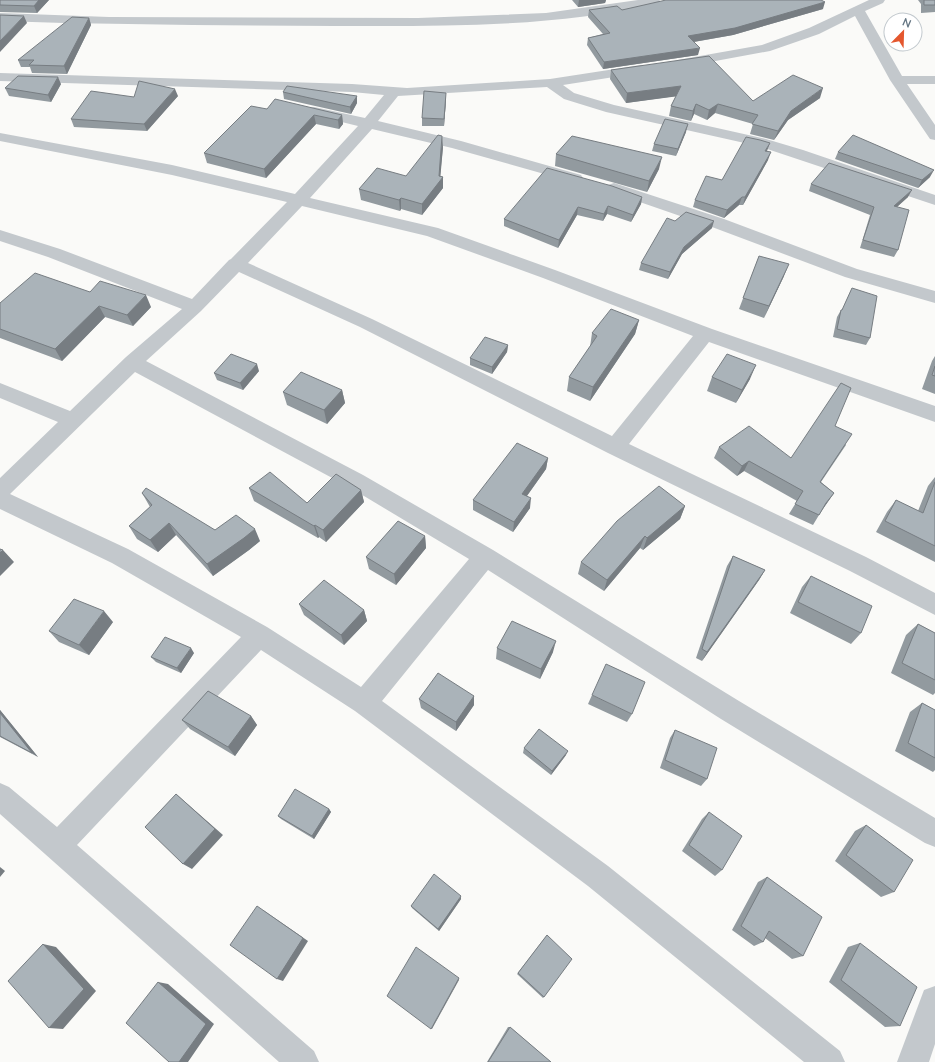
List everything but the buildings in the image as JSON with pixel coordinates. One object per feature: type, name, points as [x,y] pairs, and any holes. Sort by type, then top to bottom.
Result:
[{"type":"street","points":[[0,17],[109,21],[418,22],[546,17],[629,6],[654,0]]},
{"type":"street","points":[[670,65],[765,48],[814,32],[879,0]]},
{"type":"street","points":[[858,10],[897,80],[935,136]]},
{"type":"street","points":[[0,77],[352,88],[394,92],[550,83],[654,67]]},
{"type":"street","points":[[897,80],[935,80]]},
{"type":"street","points":[[189,83],[267,101]]},
{"type":"street","points":[[550,83],[568,96],[611,109],[761,142],[798,153],[935,200]]},
{"type":"street","points":[[0,491],[132,362],[195,306],[299,200],[369,123],[394,92]]},
{"type":"street","points":[[299,108],[456,144],[593,183],[718,223],[851,273],[935,297]]},
{"type":"street","points":[[0,137],[172,170],[432,232],[549,274],[705,334],[935,414]]},
{"type":"street","points":[[0,235],[54,253],[195,306]]},
{"type":"street","points":[[235,264],[366,323],[615,447],[858,564],[935,605]]},
{"type":"street","points":[[615,447],[705,334]]},
{"type":"street","points":[[132,362],[356,481],[485,557],[723,706],[935,833]]},
{"type":"street","points":[[0,390],[72,420]]},
{"type":"street","points":[[0,499],[120,556],[258,635],[364,703],[598,876],[829,1062]]},
{"type":"street","points":[[364,703],[485,557]]},
{"type":"street","points":[[57,847],[258,635]]},
{"type":"street","points":[[0,796],[303,1062]]},
{"type":"street","points":[[913,1062],[935,1000]]}]
